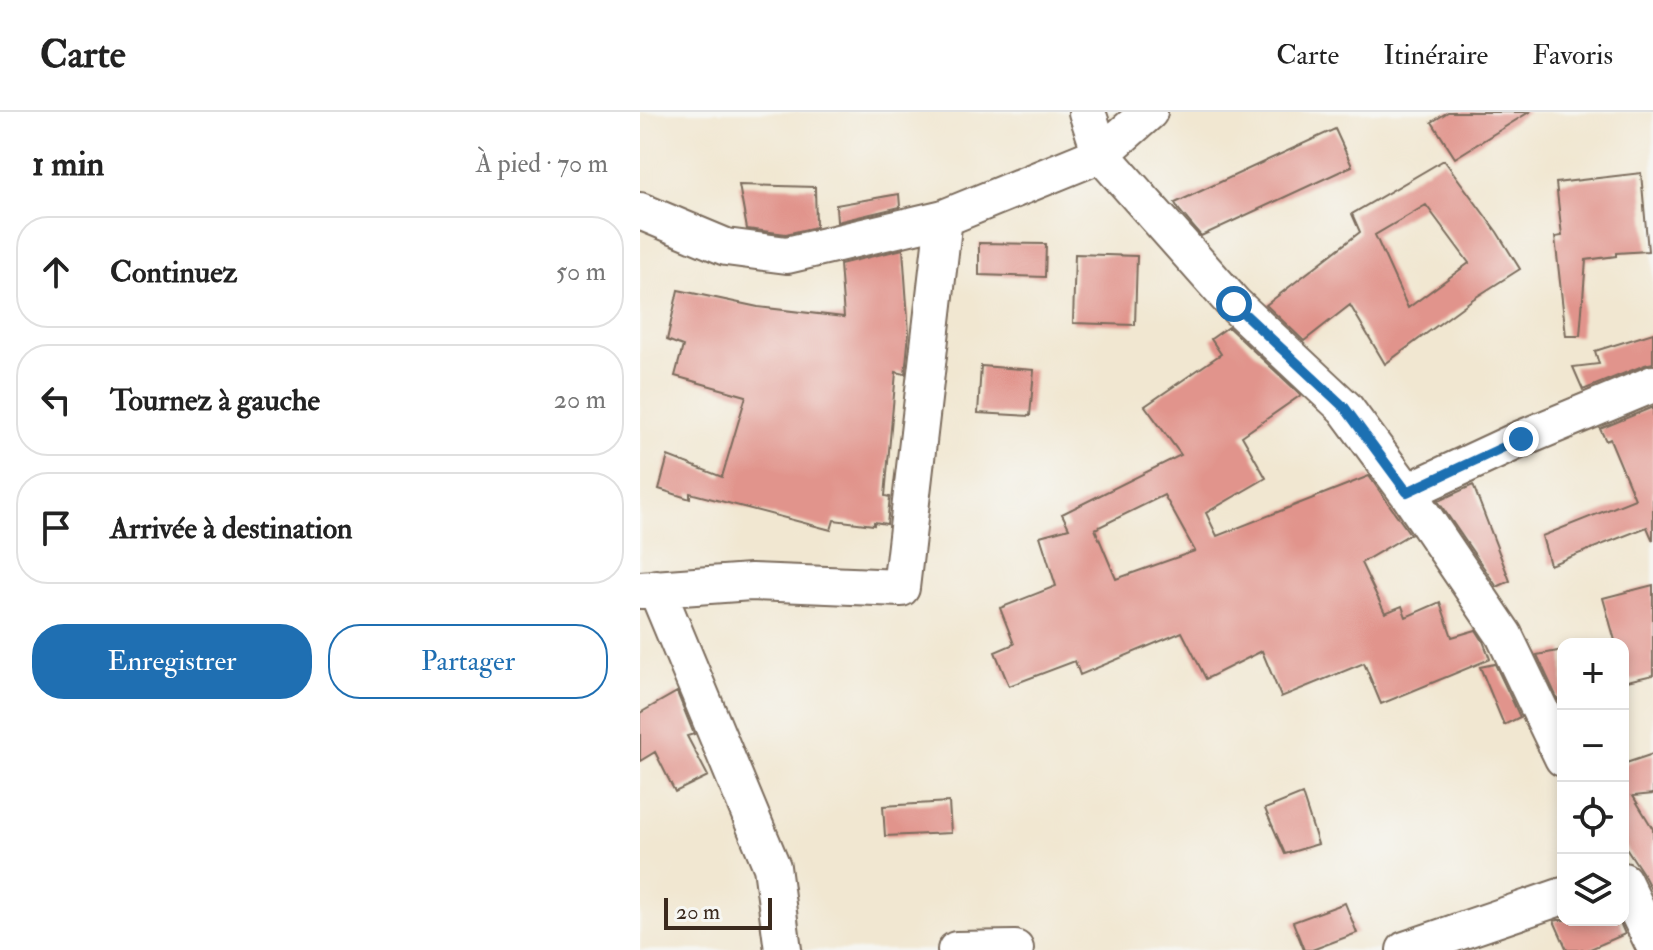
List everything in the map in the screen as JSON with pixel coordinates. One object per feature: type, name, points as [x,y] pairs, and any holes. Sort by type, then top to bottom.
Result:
[{"type":"street","points":[[1087,112],[1101,154],[1234,304],[1345,408],[1407,492],[1504,635],[1557,745]]},
{"type":"street","points":[[640,211],[726,247],[787,255],[944,218],[1101,154],[1149,112]]},
{"type":"street","points":[[783,950],[772,867],[648,589],[751,582],[901,588],[944,218]]},
{"type":"street","points":[[1407,492],[1521,439],[1653,384]]},
{"type":"street","points":[[1629,893],[1653,943]]},
{"type":"street","points":[[1405,950],[1557,898]]},
{"type":"street","points":[[956,950],[1015,949]]},
{"type":"building","points":[[1448,112],[1529,112],[1455,158],[1432,122]]},
{"type":"building","points":[[1335,129],[1352,166],[1201,236],[1175,203]]},
{"type":"building","points":[[1444,160],[1520,269],[1473,299],[1385,364],[1350,305],[1304,341],[1266,305],[1360,232],[1352,214]],"holes":[[[1426,205],[1469,263],[1408,308],[1375,235]]]},
{"type":"building","points":[[1641,173],[1648,251],[1616,253],[1616,256],[1586,260],[1580,336],[1566,336],[1555,237],[1562,236],[1556,183]]},
{"type":"building","points":[[739,185],[815,187],[816,227],[786,234],[747,229]]},
{"type":"building","points":[[899,194],[900,207],[837,222],[836,205]]},
{"type":"building","points":[[979,243],[1046,244],[1045,277],[979,275]]},
{"type":"building","points":[[903,249],[909,333],[905,374],[896,372],[885,496],[890,497],[887,524],[834,520],[831,530],[690,493],[690,499],[659,489],[668,456],[722,477],[746,396],[675,376],[683,346],[667,340],[678,290],[758,307],[844,317],[840,264]]},
{"type":"building","points":[[1075,254],[1137,256],[1135,325],[1073,323]]},
{"type":"building","points":[[1228,327],[1301,395],[1242,436],[1266,478],[1206,513],[1217,536],[1369,476],[1410,534],[1361,563],[1385,613],[1402,606],[1406,617],[1440,602],[1452,637],[1476,630],[1490,659],[1381,704],[1364,663],[1281,697],[1262,651],[1206,679],[1182,632],[1080,675],[1075,661],[1009,686],[995,652],[1014,644],[1000,608],[1056,586],[1040,536],[1069,528],[1062,514],[1181,455],[1145,406],[1221,354],[1211,339]],"holes":[[[1164,495],[1195,551],[1116,579],[1095,529]]]},
{"type":"building","points":[[1653,333],[1653,363],[1583,390],[1573,367],[1599,364],[1595,351]]},
{"type":"building","points":[[981,366],[1034,370],[1030,416],[978,413]]},
{"type":"building","points":[[1653,407],[1653,541],[1647,527],[1550,565],[1542,536],[1635,499],[1610,439],[1606,441],[1600,429]]},
{"type":"building","points":[[1473,485],[1510,581],[1497,587],[1438,501]]},
{"type":"building","points":[[1653,585],[1653,675],[1629,681],[1629,638],[1614,638],[1603,598]]},
{"type":"building","points":[[1557,651],[1557,698],[1537,655]]},
{"type":"building","points":[[1495,664],[1520,717],[1504,725],[1480,667]]},
{"type":"building","points":[[677,692],[694,734],[687,736],[708,776],[675,792],[655,752],[640,761],[640,713]]},
{"type":"building","points":[[1653,754],[1653,794],[1633,796],[1653,829],[1653,893],[1629,852],[1629,762]]},
{"type":"building","points":[[1302,794],[1318,844],[1285,854],[1265,809]]},
{"type":"building","points":[[949,802],[951,833],[885,836],[883,806]]},
{"type":"building","points":[[1345,903],[1357,933],[1312,950],[1304,950],[1293,922]]},
{"type":"building","points":[[1557,920],[1557,926],[1622,926],[1625,934],[1588,950],[1567,950],[1554,921]]},
{"type":"route","points":[[1234,304],[1345,408],[1407,492],[1521,439]]}]
